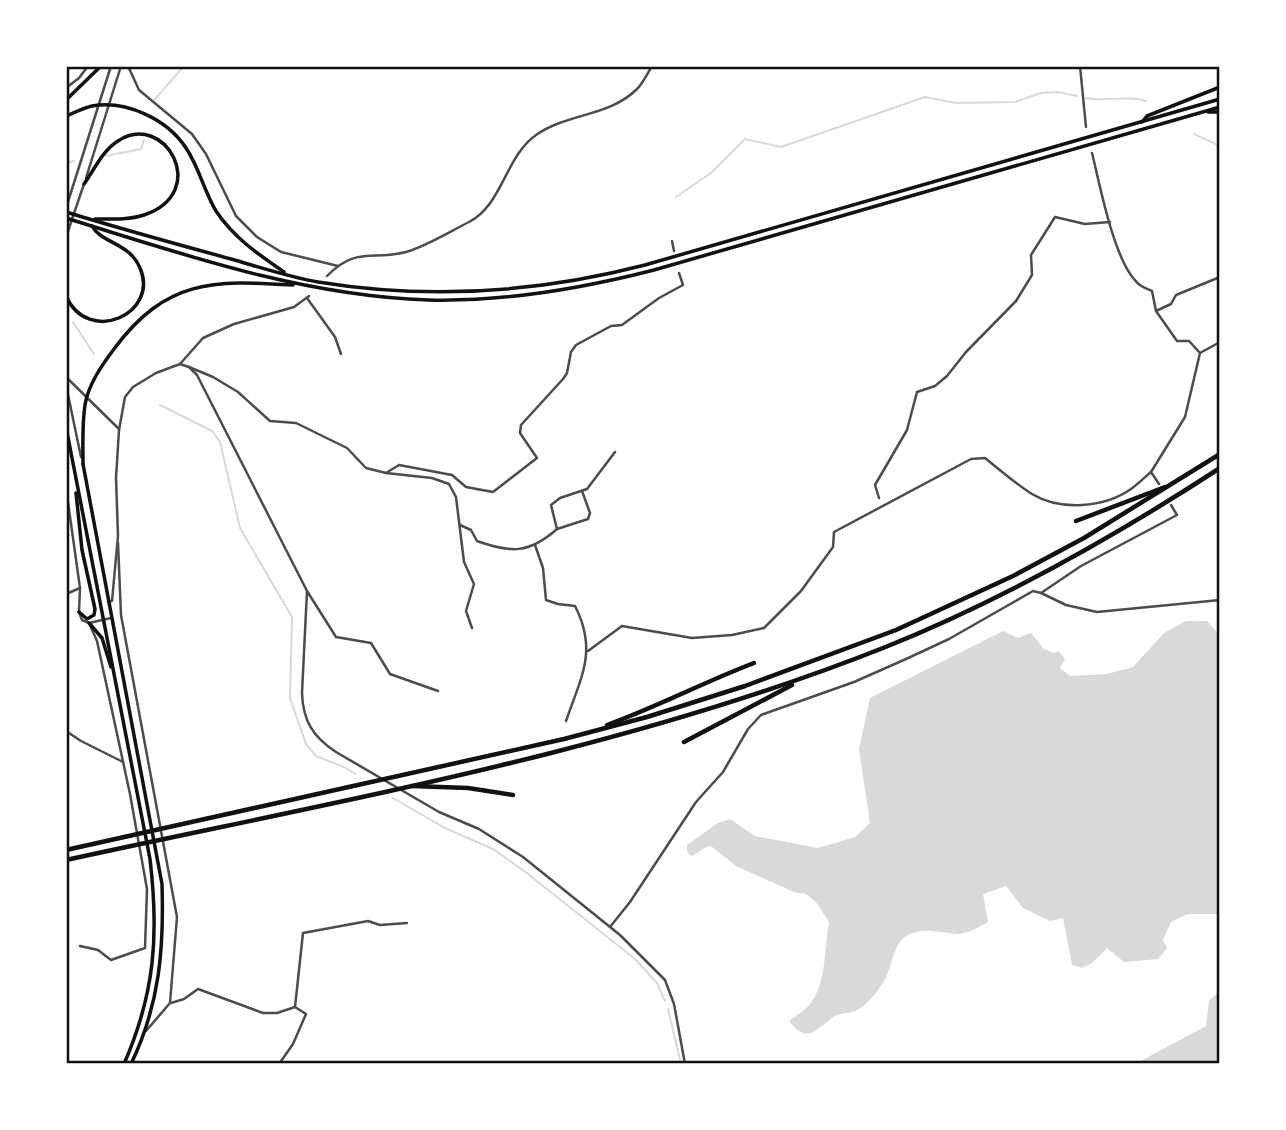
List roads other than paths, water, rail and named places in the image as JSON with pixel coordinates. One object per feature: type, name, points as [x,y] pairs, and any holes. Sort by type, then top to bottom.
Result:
[{"type":"highway","points":[[66,850],[579,735],[745,687],[896,630],[1013,576],[1084,538],[1220,454]]},
{"type":"highway","points":[[66,860],[609,739],[714,709],[886,647],[993,597],[1157,509],[1220,468]]},
{"type":"highway","points":[[1076,521],[1176,483]]},
{"type":"highway","points":[[579,735],[640,713],[704,682],[754,663]]},
{"type":"highway","points":[[684,742],[808,677]]},
{"type":"highway","points":[[404,786],[468,788],[513,795]]},
{"type":"main road","points":[[66,100],[101,66]]},
{"type":"main road","points":[[1142,122],[1147,116],[1220,88]]},
{"type":"main road","points":[[66,210],[88,219],[316,281],[427,293],[509,290],[595,278],[727,243],[1220,99]]},
{"type":"main road","points":[[66,116],[92,106],[124,107],[146,115],[169,129],[186,148],[215,209],[235,236],[288,275]]},
{"type":"main road","points":[[66,218],[230,267],[302,285],[358,294],[427,300],[522,296],[596,285],[1220,107]]},
{"type":"main road","points":[[1206,111],[1220,112]]},
{"type":"main road","points":[[84,184],[104,154],[117,141],[131,135],[149,136],[161,142],[172,153],[179,167],[178,184],[170,200],[156,209],[134,217],[88,219]]},
{"type":"main road","points":[[66,296],[72,309],[92,321],[105,322],[120,318],[133,309],[139,300],[143,279],[134,256],[91,226]]},
{"type":"main road","points":[[131,1063],[146,1031],[154,1003],[164,933],[162,884],[83,464],[85,403],[100,368],[127,331],[155,306],[172,296],[209,284],[248,282],[302,285]]},
{"type":"main road","points":[[66,427],[141,809],[156,916],[156,947],[151,979],[136,1036],[124,1063]]},
{"type":"main road","points":[[74,467],[82,550],[95,609],[94,615],[87,619],[79,612]]},
{"type":"main road","points":[[89,623],[102,638],[117,690]]},
{"type":"street","points":[[66,88],[79,78],[88,66]]},
{"type":"street","points":[[66,210],[111,66]]},
{"type":"street","points":[[66,237],[121,66]]},
{"type":"street","points":[[128,66],[139,90],[192,134],[206,154],[236,215],[257,237],[281,252],[338,265]]},
{"type":"street","points":[[327,276],[338,265],[361,256],[407,251],[471,221],[485,211],[522,147],[549,127],[623,100],[639,87],[652,66]]},
{"type":"street","points":[[1080,66],[1086,127]]},
{"type":"street","points":[[1092,153],[1115,244],[1131,277],[1152,291],[1156,311],[1177,341],[1189,341],[1200,353]]},
{"type":"street","points":[[879,498],[875,485],[907,430],[917,392],[935,386],[947,376],[966,352],[1016,301],[1032,275],[1031,255],[1055,217],[1085,224],[1110,222]]},
{"type":"street","points":[[672,241],[674,251]]},
{"type":"street","points":[[386,473],[399,465],[452,475],[466,487],[492,492],[537,458],[520,433],[521,425],[563,379],[567,373],[570,352],[576,345],[611,326],[622,325],[650,303],[683,285],[679,273]]},
{"type":"street","points":[[1156,311],[1171,304],[1176,295],[1220,277]]},
{"type":"street","points":[[170,1003],[177,917],[121,615],[117,478],[119,430],[125,397],[133,387],[156,373],[180,364],[203,338],[234,324],[294,307],[308,297],[335,337],[341,354]]},
{"type":"street","points":[[588,651],[622,626],[692,638],[732,635],[764,628],[801,591],[833,547],[834,532],[971,459],[985,458],[1033,495],[1054,504],[1072,506],[1116,497],[1151,472],[1185,417],[1200,353],[1220,342]]},
{"type":"street","points":[[180,364],[213,377],[238,392],[270,421],[296,423],[347,448],[366,468],[432,478],[449,484],[456,497],[464,562],[474,584],[466,611],[472,628]]},
{"type":"street","points":[[189,367],[197,375],[307,591],[336,637],[371,643],[390,674],[438,691]]},
{"type":"street","points":[[66,377],[119,430]]},
{"type":"street","points":[[66,385],[83,464]]},
{"type":"street","points":[[557,529],[551,505],[560,498],[587,489],[615,452]]},
{"type":"street","points":[[1151,472],[1159,484]]},
{"type":"street","points":[[66,488],[80,588],[79,612],[82,620],[89,623],[111,618]]},
{"type":"street","points":[[460,525],[471,530],[477,541],[506,550],[535,545],[557,529],[587,519],[590,513],[582,490]]},
{"type":"street","points":[[1041,593],[1081,566],[1177,515],[1171,505]]},
{"type":"street","points":[[108,602],[112,601],[118,536]]},
{"type":"street","points":[[535,545],[543,568],[546,600],[575,606],[583,623],[588,651],[566,722]]},
{"type":"street","points":[[66,594],[80,588]]},
{"type":"street","points":[[307,591],[302,708],[313,733],[321,742],[439,812],[478,829],[523,857],[610,928],[665,980],[674,1004],[685,1063]]},
{"type":"street","points":[[610,928],[696,802],[723,772],[748,729],[761,715],[854,682],[906,659],[949,639],[1032,592],[1041,593],[1066,605],[1097,612],[1220,600]]},
{"type":"street","points":[[80,946],[98,950],[111,960],[145,948],[147,890],[97,641],[89,623]]},
{"type":"street","points":[[66,731],[123,762]]},
{"type":"street","points":[[295,1007],[303,933],[368,922],[380,925],[407,923]]},
{"type":"street","points":[[146,1031],[170,1003],[184,999],[198,989],[263,1013],[277,1013],[295,1007]]},
{"type":"street","points":[[279,1063],[293,1044],[306,1014],[295,1007]]},
{"type":"waterway","points":[[155,99],[184,66]]},
{"type":"waterway","points":[[676,197],[711,173],[745,139],[781,147],[925,97],[956,103],[1015,102],[1041,93],[1058,92],[1077,96]]},
{"type":"waterway","points":[[1086,98],[1146,101]]},
{"type":"waterway","points":[[1194,134],[1220,146]]},
{"type":"waterway","points":[[106,156],[141,149],[144,140]]},
{"type":"waterway","points":[[66,163],[74,161]]},
{"type":"waterway","points":[[73,322],[94,354]]},
{"type":"waterway","points":[[160,405],[212,431],[220,442],[240,528],[292,617],[290,698],[306,744],[316,756],[355,774]]},
{"type":"waterway","points":[[393,798],[445,828],[495,850],[528,874],[635,959],[657,983],[665,1001]]},
{"type":"waterway","points":[[668,1009],[681,1064]]}]
